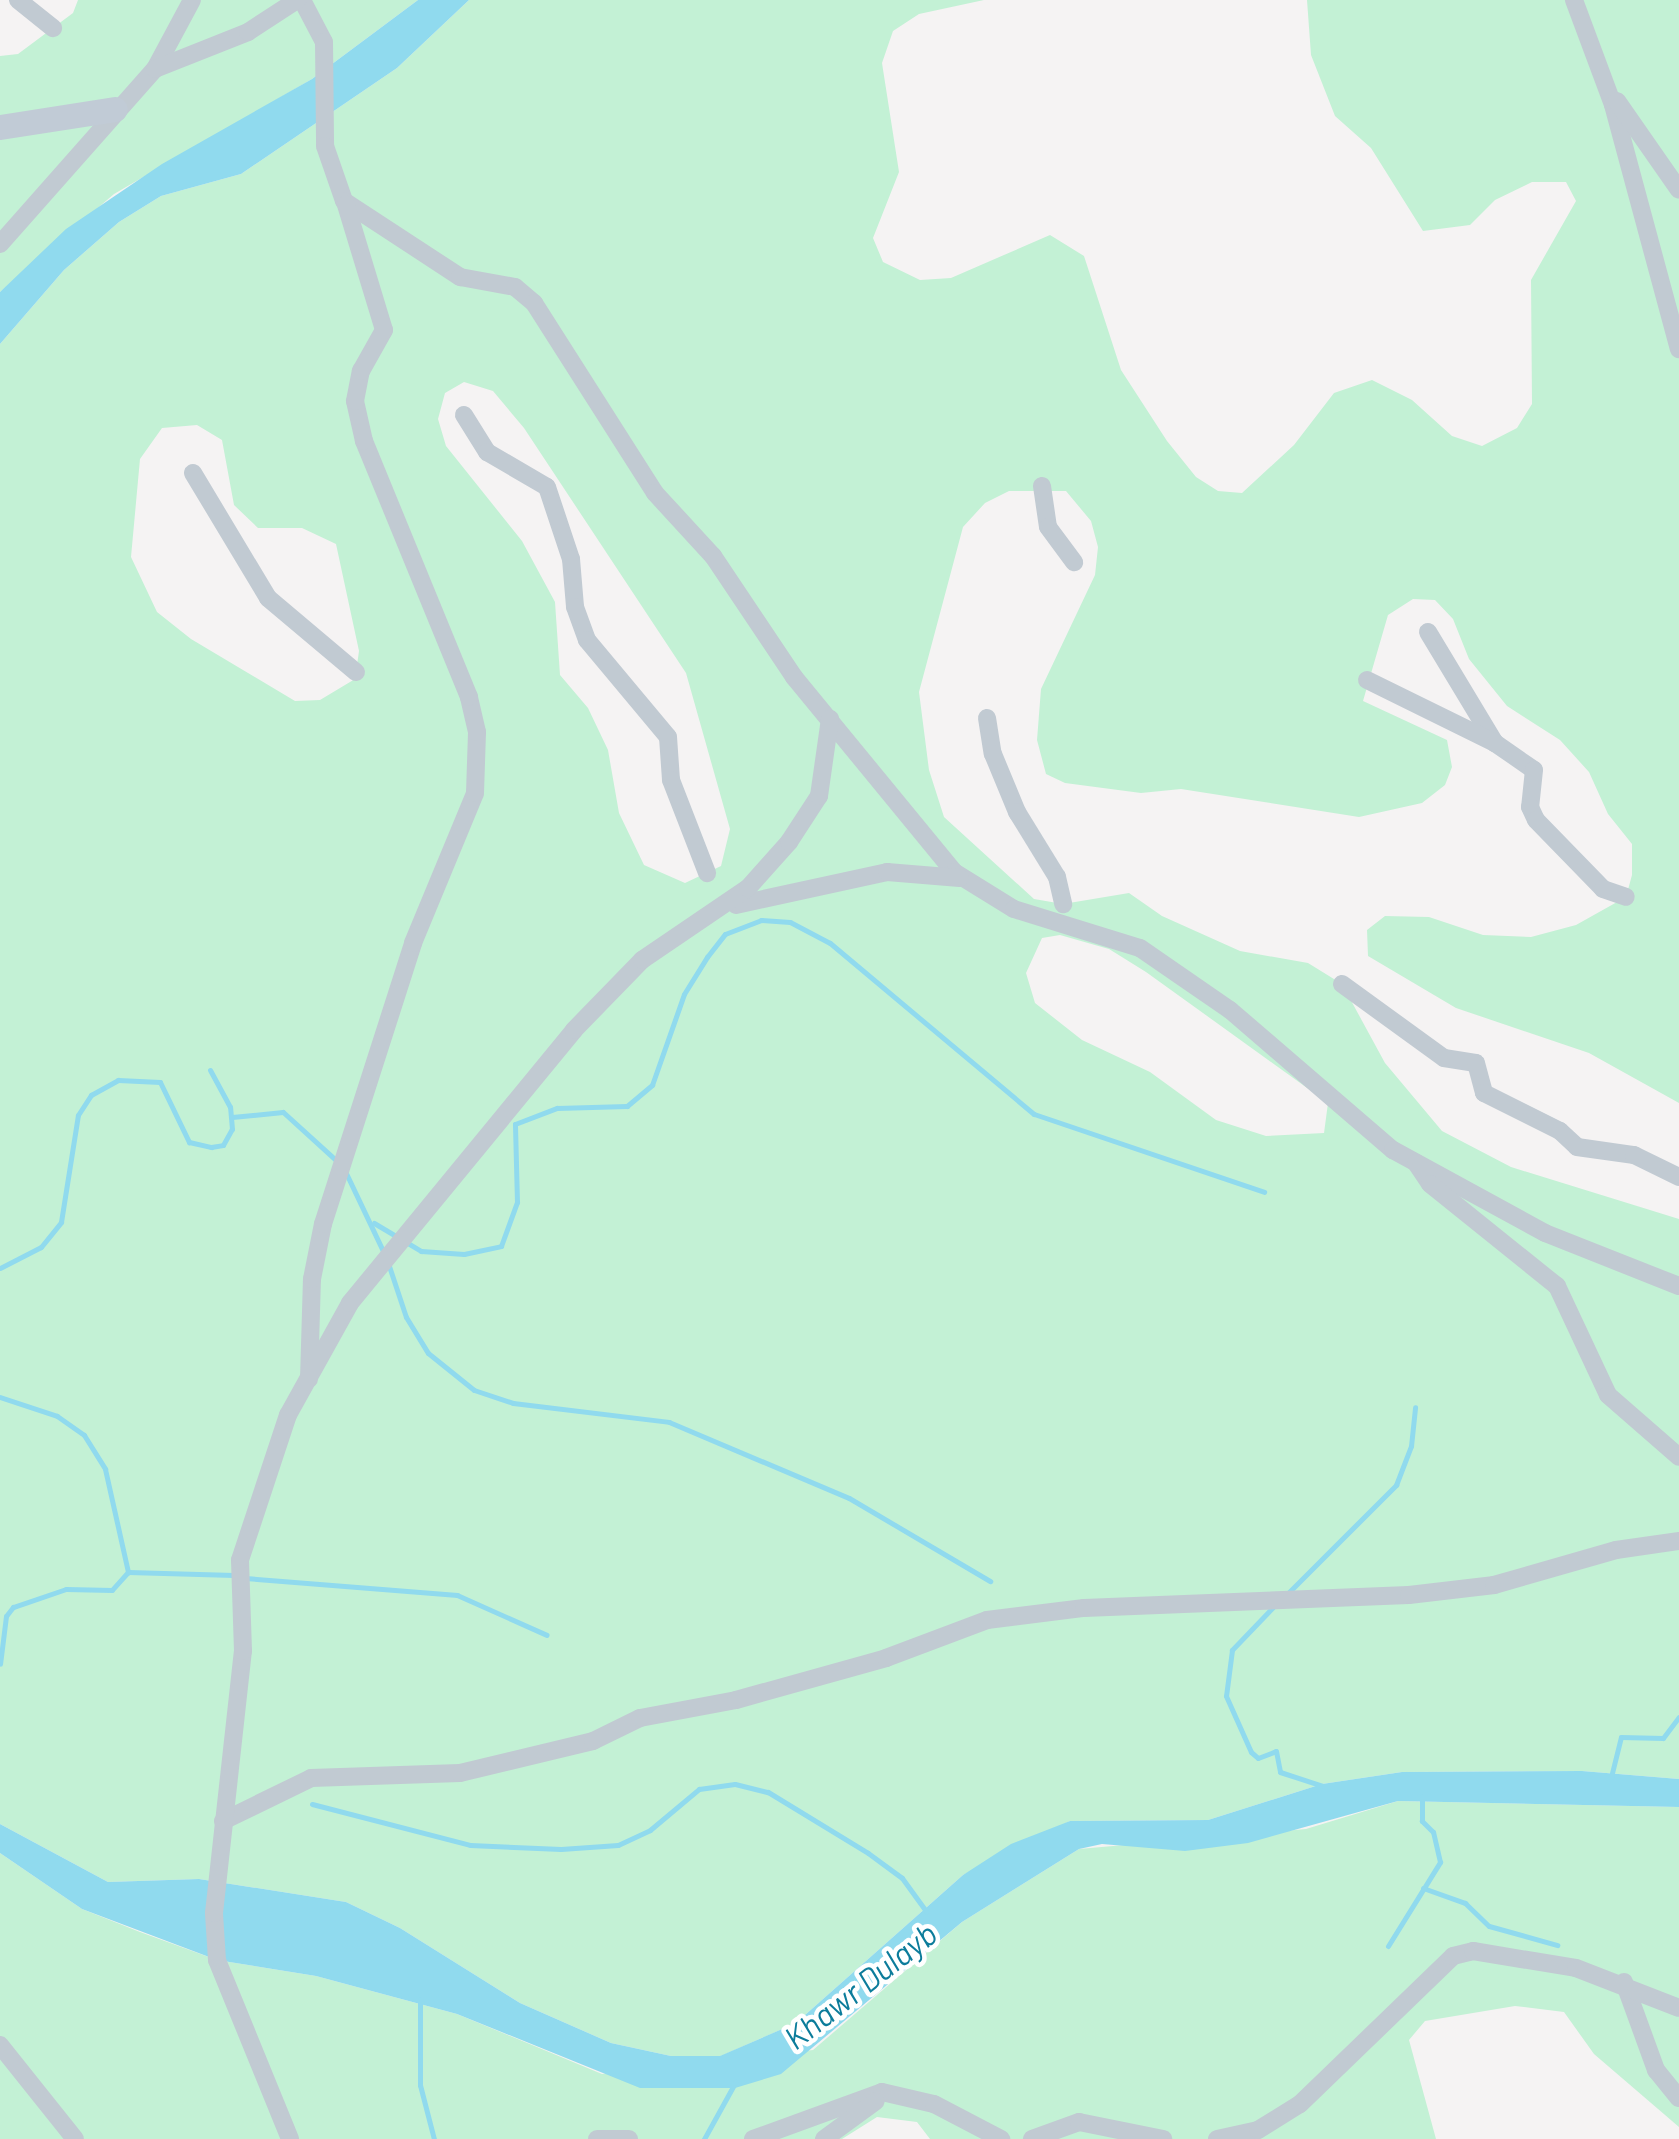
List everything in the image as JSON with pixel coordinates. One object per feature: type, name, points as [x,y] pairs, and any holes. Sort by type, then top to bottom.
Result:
[{"type":"main road","points":[[0,127],[116,108]]},
{"type":"street","points":[[18,0],[54,28]]},
{"type":"street","points":[[0,244],[70,170],[116,108],[154,69],[192,0]]},
{"type":"street","points":[[154,69],[248,32],[300,0],[324,42],[325,146],[384,330],[361,371],[355,401],[364,440],[470,697],[478,732],[475,793],[413,943],[323,1224],[312,1279],[309,1379]]},
{"type":"street","points":[[1574,0],[1606,84],[1679,349]]},
{"type":"street","points":[[1606,84],[1679,190]]},
{"type":"street","points":[[344,200],[460,277],[515,287],[534,303],[655,493],[713,556],[830,720],[962,878],[1014,909],[1140,948],[1230,1010],[1393,1150],[1545,1233],[1679,1286]]},
{"type":"street","points":[[464,416],[486,452],[547,487],[572,559],[575,607],[587,640],[668,737],[671,780],[707,873]]},
{"type":"street","points":[[193,473],[268,598],[356,672]]},
{"type":"street","points":[[1042,486],[1048,527],[1074,562]]},
{"type":"street","points":[[1428,632],[1495,743]]},
{"type":"street","points":[[1368,680],[1495,743],[1534,770],[1530,808],[1536,820],[1603,889],[1626,897]]},
{"type":"street","points":[[987,718],[1017,812],[1057,877],[1063,904]]},
{"type":"street","points":[[290,2139],[218,1960],[223,1820],[242,1651],[240,1560],[288,1415],[350,1303],[549,1058],[642,960],[748,888],[819,796],[830,720]]},
{"type":"street","points":[[712,913],[765,895],[887,872],[962,878]]},
{"type":"street","points":[[1342,984],[1444,1058],[1476,1063],[1484,1093],[1560,1131],[1577,1148],[1634,1155],[1679,1177]]},
{"type":"street","points":[[1414,1160],[1430,1184],[1558,1286],[1608,1395],[1679,1457]]},
{"type":"street","points":[[223,1820],[310,1778],[460,1772],[593,1741],[640,1718],[736,1700],[886,1658],[1001,1617],[1084,1608],[1409,1595],[1494,1584],[1616,1550],[1679,1540]]},
{"type":"street","points":[[1217,2139],[1254,2134],[1300,2104],[1453,1956],[1507,1955],[1624,1982],[1679,2008]]},
{"type":"street","points":[[1624,1982],[1656,2070],[1679,2098]]},
{"type":"street","points":[[0,2045],[75,2139]]},
{"type":"street","points":[[824,2139],[857,2110],[891,2093]]},
{"type":"street","points":[[753,2139],[860,2096],[891,2093],[934,2104],[1002,2139]]},
{"type":"street","points":[[1032,2139],[1080,2122],[1163,2139]]},
{"type":"street","points":[[598,2139],[629,2139]]},
{"type":"green space","points":[[78,0],[418,0],[312,79],[114,194],[0,292],[0,56],[18,54],[73,13]]},
{"type":"green space","points":[[469,0],[984,0],[919,14],[893,31],[882,63],[899,172],[873,238],[883,262],[920,280],[951,278],[1050,235],[1084,256],[1121,370],[1167,441],[1196,477],[1218,491],[1242,493],[1294,445],[1334,393],[1372,380],[1412,400],[1452,436],[1482,446],[1517,428],[1532,404],[1531,280],[1576,201],[1566,182],[1532,182],[1495,200],[1470,225],[1423,231],[1371,148],[1335,116],[1311,55],[1307,0],[1679,0],[1679,1103],[1589,1053],[1456,1008],[1368,956],[1367,930],[1385,916],[1429,917],[1483,935],[1531,937],[1576,925],[1626,897],[1632,875],[1632,844],[1608,814],[1589,772],[1560,740],[1507,706],[1469,659],[1453,619],[1435,600],[1413,599],[1388,615],[1363,701],[1447,740],[1452,767],[1445,785],[1422,803],[1359,817],[1181,789],[1141,793],[1065,783],[1046,774],[1037,740],[1041,689],[1095,575],[1098,547],[1091,521],[1066,491],[1009,491],[985,503],[963,527],[919,692],[929,770],[944,817],[1034,899],[1063,904],[1129,893],[1162,916],[1240,951],[1308,963],[1342,984],[1385,1063],[1442,1131],[1511,1167],[1679,1219],[1679,1779],[1582,1771],[1402,1772],[1322,1784],[1208,1820],[1070,1821],[963,1875],[796,2023],[721,2056],[671,2056],[611,2043],[520,2003],[400,1928],[346,1902],[199,1879],[108,1882],[0,1824],[0,344],[64,270],[119,222],[161,196],[241,174],[397,68]],"holes":[[[464,382],[493,391],[524,428],[686,673],[730,829],[721,866],[685,883],[644,865],[619,813],[608,750],[588,708],[560,675],[555,602],[522,541],[446,446],[438,419],[445,393]],[[197,425],[222,440],[234,505],[258,528],[302,528],[336,544],[359,651],[355,679],[320,700],[295,701],[191,639],[157,612],[131,557],[140,459],[162,428]],[[1060,935],[1109,949],[1146,972],[1328,1103],[1324,1133],[1266,1136],[1216,1120],[1150,1072],[1082,1040],[1035,1003],[1026,973],[1042,938]]]},
{"type":"green space","points":[[1398,1801],[1679,1807],[1679,2127],[1594,2054],[1564,2012],[1515,2006],[1425,2021],[1409,2040],[1436,2139],[930,2139],[917,2122],[877,2117],[842,2139],[0,2139],[0,1853],[82,1909],[140,1932],[217,1960],[316,1976],[457,2014],[602,2074],[813,2050],[962,1922],[1079,1849],[1306,1829]]},
{"type":"water","points":[[418,0],[469,0],[397,68],[241,174],[161,196],[119,222],[64,270],[0,344],[0,292],[66,229],[162,164],[312,79]]},
{"type":"water","name":"Khawr Dulayb","points":[[1582,1771],[1679,1779],[1679,1807],[1398,1801],[1248,1843],[1185,1851],[1102,1844],[1079,1849],[962,1922],[781,2074],[735,2088],[640,2088],[457,2014],[316,1976],[217,1960],[82,1909],[0,1853],[0,1824],[108,1882],[199,1879],[346,1902],[400,1928],[520,2003],[611,2043],[671,2056],[720,2056],[796,2023],[963,1875],[1011,1844],[1070,1821],[1208,1820],[1322,1784],[1402,1772]]},
{"type":"waterway","points":[[374,1223],[421,1251],[464,1254],[501,1246],[517,1202],[515,1124],[557,1108],[627,1106],[652,1085],[684,994],[707,957],[725,934],[761,920],[790,922],[830,943],[1034,1114],[1264,1192]]},
{"type":"waterway","points":[[0,1268],[41,1247],[61,1222],[78,1115],[91,1095],[118,1080],[160,1082],[189,1142],[211,1147],[223,1145],[232,1129],[230,1107],[210,1070]]},
{"type":"waterway","points":[[232,1117],[283,1112],[339,1163]]},
{"type":"waterway","points":[[345,1171],[383,1251]]},
{"type":"waterway","points":[[389,1266],[406,1317],[428,1353],[474,1390],[513,1403],[669,1422],[849,1498],[990,1581]]},
{"type":"waterway","points":[[0,1397],[57,1416],[84,1435],[105,1469],[128,1572],[112,1590],[66,1589],[13,1607],[6,1616],[0,1664]]},
{"type":"waterway","points":[[1286,1595],[1396,1485],[1411,1446],[1415,1407]]},
{"type":"waterway","points":[[128,1572],[234,1575]]},
{"type":"waterway","points":[[245,1578],[457,1595],[547,1635]]},
{"type":"waterway","points":[[1274,1606],[1232,1650],[1226,1696],[1251,1752],[1258,1758],[1276,1751],[1280,1772],[1326,1787]]},
{"type":"waterway","points":[[1611,1777],[1621,1737],[1663,1738],[1679,1717]]},
{"type":"waterway","name":"Khawr Dulayb","points":[[312,1804],[470,1845],[561,1849],[618,1845],[650,1830],[699,1789],[735,1784],[768,1792],[868,1853],[902,1878],[926,1911]]},
{"type":"waterway","points":[[1388,1946],[1440,1862],[1433,1832],[1422,1821],[1422,1796]]},
{"type":"waterway","points":[[1423,1888],[1465,1903],[1489,1926],[1557,1945]]},
{"type":"waterway","points":[[420,1999],[420,2085],[434,2139]]},
{"type":"waterway","points":[[704,2139],[736,2081]]}]
